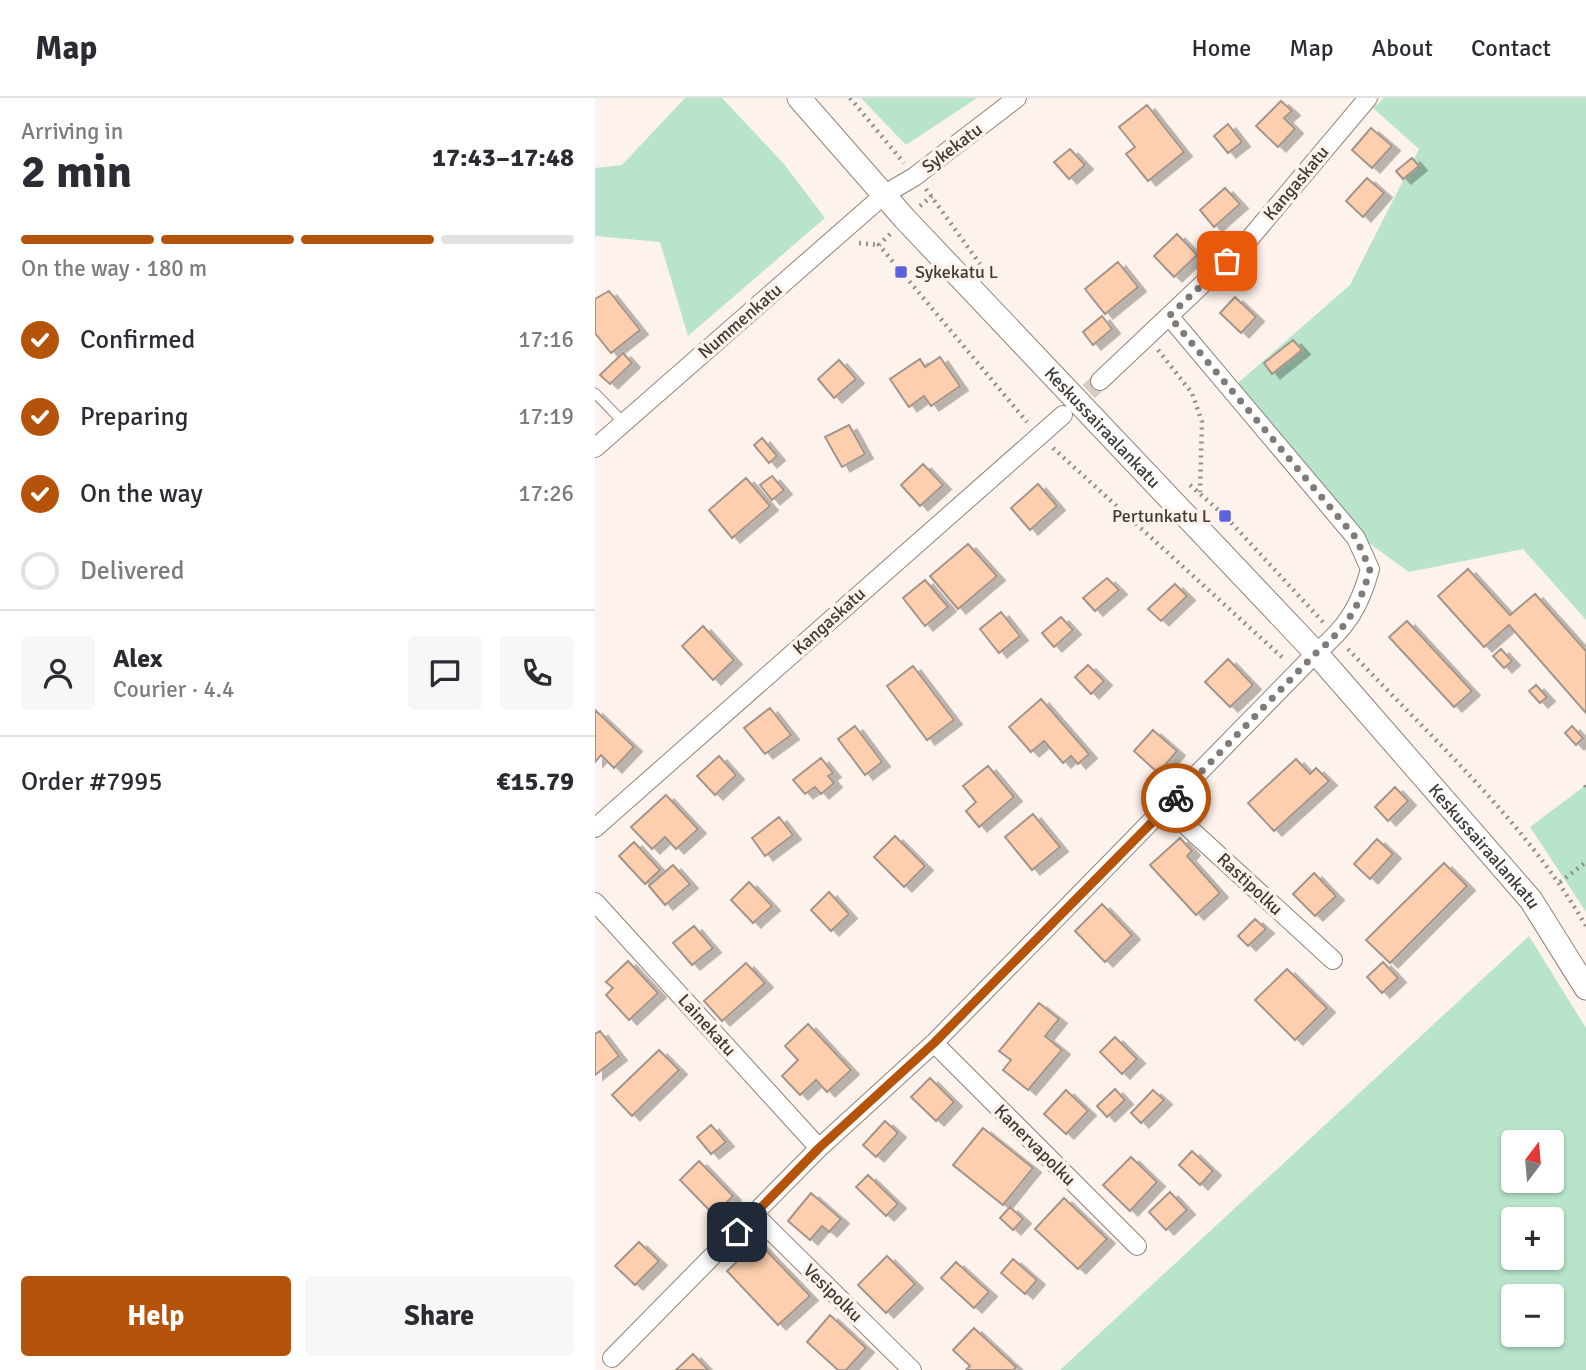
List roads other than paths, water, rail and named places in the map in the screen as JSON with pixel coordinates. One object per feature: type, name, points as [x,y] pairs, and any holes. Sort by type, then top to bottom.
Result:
[{"type":"street","name":"Keskussairaalankatu","points":[[799,98],[885,194],[1316,653],[1531,900],[1586,988]]},
{"type":"street","name":"Sykekatu","points":[[885,194],[914,177],[1017,98]]},
{"type":"street","name":"Kangaskatu","points":[[1100,382],[1246,243],[1368,98]]},
{"type":"street","name":"Nummenkatu","points":[[595,448],[885,194]]},
{"type":"street","points":[[611,1358],[819,1148],[934,1043],[1167,808],[1316,653],[1336,636],[1361,601],[1370,569],[1356,538],[1169,316]]},
{"type":"street","name":"Kangaskatu","points":[[595,828],[1063,415]]},
{"type":"street","name":"Rastipolku","points":[[1167,808],[1333,960]]},
{"type":"street","name":"Lainekatu","points":[[595,902],[819,1148]]},
{"type":"street","name":"Kanervapolku","points":[[934,1043],[1137,1246]]},
{"type":"street","name":"Vesipolku","points":[[755,1215],[912,1370]]},
{"type":"lane","points":[[595,393],[624,422]]},
{"type":"tunnel","points":[[1069,410],[1100,381]]},
{"type":"place","name":"Sykekatu L","points":[[901,272]]},
{"type":"place","name":"Pertunkatu L","points":[[1225,516]]}]
